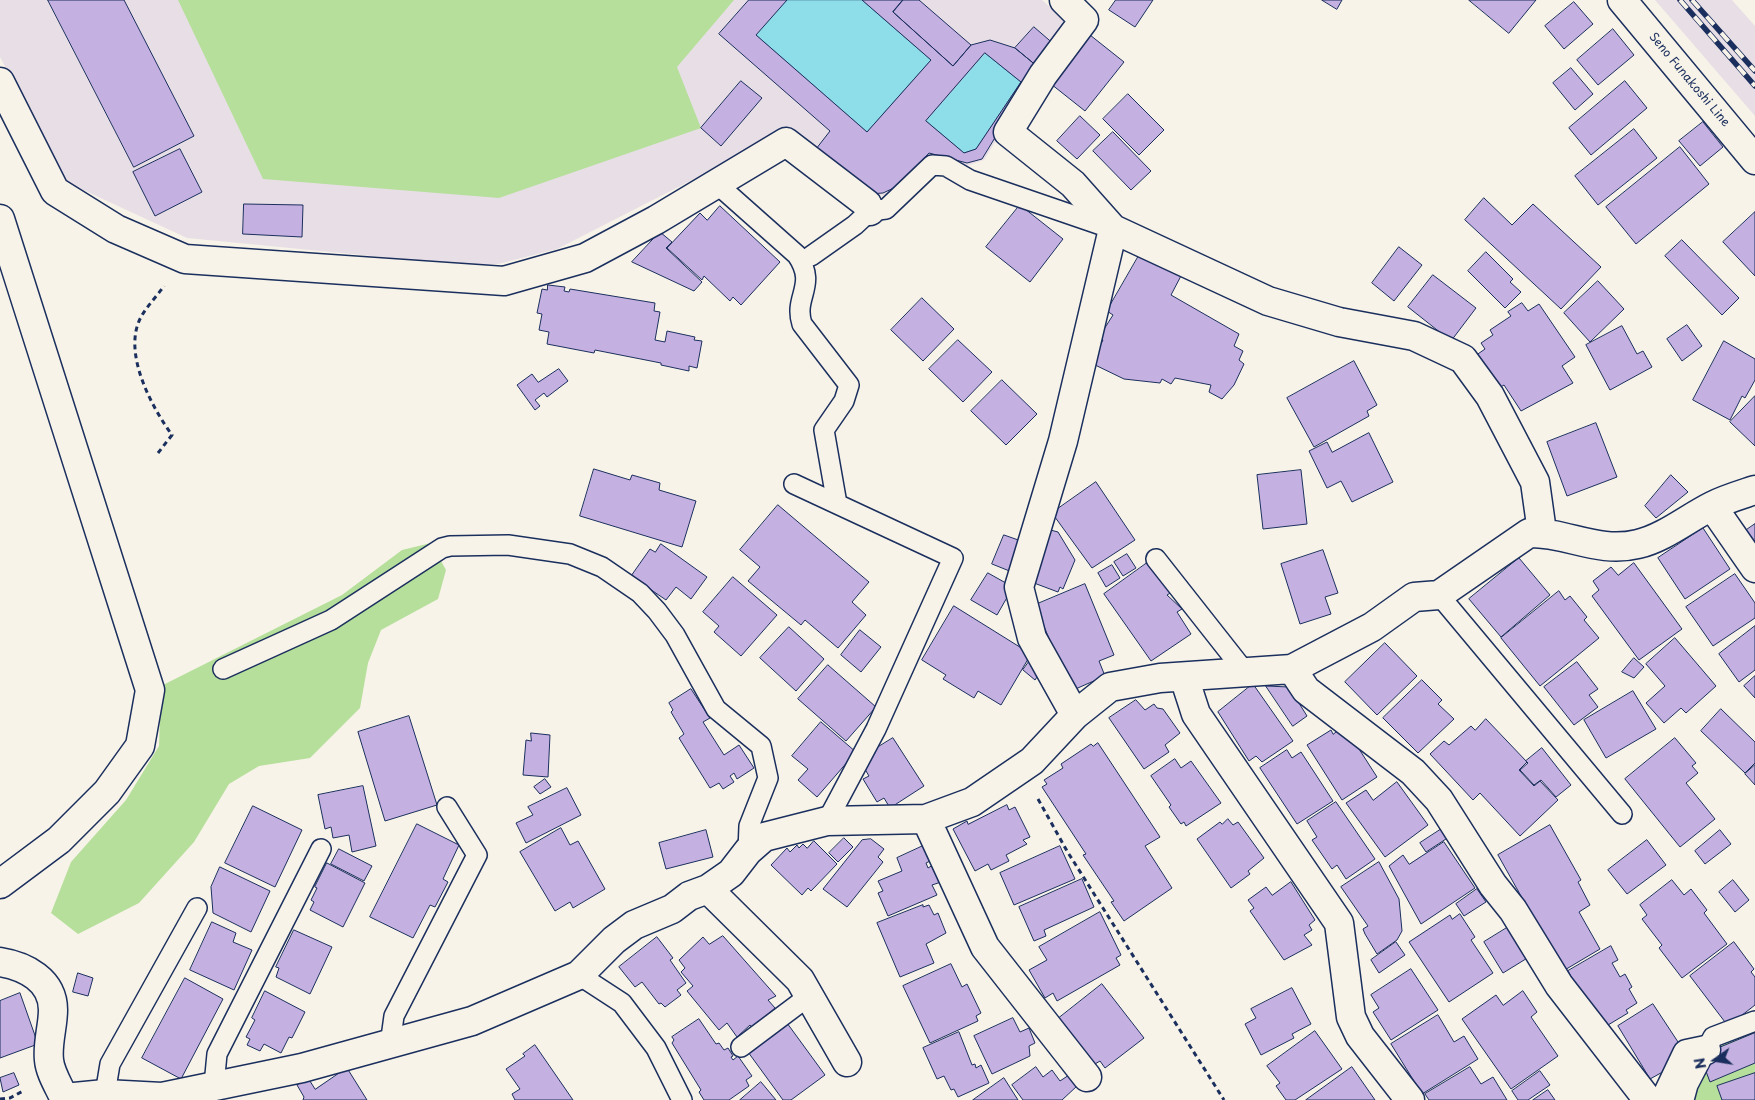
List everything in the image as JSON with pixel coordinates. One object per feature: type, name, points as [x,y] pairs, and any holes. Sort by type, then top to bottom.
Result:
[{"type":"street","points":[[1064,0],[1084,20],[1043,75],[1008,132],[1072,184],[1113,229],[1268,301],[1339,322],[1414,336],[1463,359],[1490,396],[1535,482],[1542,532]]},
{"type":"street","name":"Seno Funakoshi Line","points":[[1622,0],[1755,160]]},
{"type":"street","points":[[0,82],[55,191],[116,229],[184,259],[504,281],[585,258],[717,184],[786,142],[867,204],[870,211]]},
{"type":"street","points":[[0,220],[150,690],[140,746],[107,792],[59,840],[0,884]]},
{"type":"street","points":[[1075,715],[1032,638],[1019,587],[1063,441],[1113,229]]},
{"type":"street","points":[[0,962],[16,965],[36,975],[46,986],[53,1007],[49,1061],[65,1099],[106,1094],[162,1097],[302,1068],[390,1045],[472,1021],[579,975],[614,940],[634,925],[672,909],[689,896],[708,889],[731,873],[748,851],[764,836],[827,822],[926,819],[972,802],[1032,761],[1075,715],[1110,687],[1160,678],[1292,669],[1372,627],[1414,597],[1438,595],[1529,533],[1542,532],[1603,548],[1638,544],[1659,536],[1712,506],[1755,490]]},
{"type":"street","points":[[1712,506],[1755,568]]},
{"type":"street","points":[[1292,669],[1306,690],[1413,772],[1439,800],[1494,885],[1513,910],[1559,985],[1648,1100]]},
{"type":"street","points":[[1184,677],[1196,714],[1339,922],[1351,1017],[1360,1036],[1410,1100]]},
{"type":"street","points":[[926,819],[986,947],[1087,1076]]},
{"type":"street","points":[[708,889],[800,980],[847,1062]]},
{"type":"street","points":[[1665,1100],[1687,1054],[1706,1050]]},
{"type":"lane","points":[[811,256],[870,211],[886,209],[932,165],[946,166],[985,186],[1113,229]]},
{"type":"lane","points":[[717,184],[797,255],[805,267],[807,278],[799,315],[802,324],[849,385],[844,401],[824,430],[837,504]]},
{"type":"lane","points":[[794,484],[953,558],[892,693],[827,822]]},
{"type":"lane","points":[[223,669],[331,620],[442,548],[450,546],[508,545],[570,554],[602,567],[640,593],[652,605],[675,634],[716,709],[761,746],[768,778],[748,826],[748,851]]},
{"type":"lane","points":[[1156,558],[1245,672]]},
{"type":"lane","points":[[1438,595],[1622,814]]},
{"type":"lane","points":[[390,1045],[394,1016],[477,855],[447,807]]},
{"type":"lane","points":[[214,1085],[217,1054],[322,849]]},
{"type":"lane","points":[[106,1094],[110,1064],[197,908]]},
{"type":"lane","points":[[579,975],[622,1003],[656,1048],[682,1100]]},
{"type":"lane","points":[[741,1048],[809,996]]},
{"type":"lane","points":[[1684,1100],[1688,1085],[1713,1037],[1755,1021]]},
{"type":"path","points":[[158,452],[172,435],[148,397],[139,369],[136,334],[140,317],[184,259]]},
{"type":"path","points":[[1022,768],[1067,851],[1224,1100]]},
{"type":"shaded area","points":[[0,0],[1042,0],[1063,19],[1062,42],[1040,69],[984,160],[966,166],[930,155],[899,188],[885,195],[868,198],[790,130],[557,249],[498,264],[454,264],[187,238],[64,181],[0,57]]},
{"type":"shaded area","points":[[1655,0],[1732,0],[1755,26],[1755,116]]},
{"type":"green space","points":[[178,0],[734,0],[677,67],[701,128],[499,198],[263,179]]},
{"type":"green space","points":[[431,543],[446,570],[438,599],[381,630],[368,663],[360,708],[310,758],[259,766],[229,784],[194,842],[139,903],[78,934],[51,913],[71,862],[126,800],[159,746],[161,686],[342,595],[402,550]]},
{"type":"green space","points":[[1755,1028],[1755,1100],[1689,1100],[1721,1038]]},
{"type":"water","points":[[787,0],[862,0],[931,60],[867,132],[756,35]]},
{"type":"water","points":[[985,53],[1021,82],[976,149],[964,153],[926,121]]},
{"type":"building","points":[[48,0],[124,0],[194,136],[134,167]]},
{"type":"building","points":[[749,0],[787,0],[756,35],[867,132],[931,60],[862,0],[903,0],[893,12],[953,66],[971,45],[990,40],[1015,48],[1038,67],[982,159],[967,163],[929,153],[898,186],[883,193],[868,194],[816,149],[830,131],[719,34]],"holes":[[[985,53],[1021,82],[976,149],[964,153],[926,121]]]},
{"type":"building","points":[[903,0],[919,0],[971,45],[953,66],[893,12]]},
{"type":"building","points":[[1116,0],[1153,0],[1135,27],[1109,10]]},
{"type":"building","points":[[1322,0],[1342,0],[1337,9]]},
{"type":"building","points":[[1469,0],[1536,0],[1509,33]]},
{"type":"building","points":[[1574,2],[1593,24],[1564,49],[1545,26]]},
{"type":"building","points":[[1034,27],[1056,46],[1038,67],[1015,48]]},
{"type":"building","points":[[1613,29],[1634,55],[1598,85],[1577,60]]},
{"type":"building","points":[[1090,35],[1124,62],[1085,111],[1051,84]]},
{"type":"building","points":[[1571,68],[1593,94],[1575,110],[1553,83]]},
{"type":"building","points":[[741,81],[762,98],[721,146],[701,128]]},
{"type":"building","points":[[1625,81],[1647,108],[1591,155],[1569,128]]},
{"type":"building","points":[[1128,94],[1164,130],[1139,155],[1103,119]]},
{"type":"building","points":[[1080,116],[1100,135],[1077,159],[1057,141]]},
{"type":"building","points":[[1703,122],[1723,147],[1700,166],[1679,141]]},
{"type":"building","points":[[1634,129],[1657,158],[1598,205],[1575,176]]},
{"type":"building","points":[[1113,132],[1151,171],[1131,190],[1093,151]]},
{"type":"building","points":[[1680,147],[1709,184],[1636,244],[1606,207]]},
{"type":"building","points":[[180,149],[202,192],[155,216],[133,172]]},
{"type":"building","points":[[1484,198],[1512,225],[1533,204],[1601,267],[1561,309],[1465,220]]},
{"type":"building","points":[[244,204],[303,205],[302,237],[243,234]]},
{"type":"building","points":[[1020,205],[1063,239],[1030,282],[986,247]]},
{"type":"building","points":[[720,206],[780,262],[741,305],[733,297],[730,301],[704,276],[702,280],[667,248],[700,213],[707,220]]},
{"type":"building","points":[[1755,212],[1755,276],[1723,242]]},
{"type":"building","points":[[660,232],[672,242],[666,248],[702,282],[694,291],[632,262]]},
{"type":"building","points":[[1682,240],[1739,298],[1722,315],[1665,256]]},
{"type":"building","points":[[1399,247],[1422,265],[1394,301],[1372,283]]},
{"type":"building","points":[[1141,252],[1183,272],[1171,295],[1239,334],[1234,346],[1243,351],[1239,360],[1244,364],[1234,385],[1222,399],[1209,392],[1211,385],[1175,378],[1171,384],[1162,379],[1160,383],[1124,379],[1091,363],[1103,340],[1099,337],[1113,315],[1107,311]]},
{"type":"building","points":[[1486,252],[1513,279],[1510,282],[1521,292],[1505,308],[1468,271]]},
{"type":"building","points":[[1433,275],[1476,308],[1451,341],[1408,307]]},
{"type":"building","points":[[1598,281],[1624,309],[1590,342],[1564,313]]},
{"type":"building","points":[[548,285],[565,287],[564,291],[569,292],[570,289],[655,303],[654,311],[660,312],[655,340],[665,342],[667,331],[695,337],[694,340],[702,341],[697,368],[689,366],[689,371],[661,365],[661,363],[595,350],[594,353],[547,344],[549,332],[539,330],[542,314],[537,313],[542,289],[547,290]]},
{"type":"building","points":[[922,298],[954,329],[923,361],[891,330]]},
{"type":"building","points":[[1522,303],[1528,311],[1539,304],[1575,357],[1562,366],[1573,383],[1521,411],[1504,385],[1497,389],[1475,356],[1485,349],[1481,343],[1493,335],[1490,330],[1511,316],[1508,312]]},
{"type":"building","points":[[1687,325],[1702,346],[1682,361],[1667,339]]},
{"type":"building","points":[[1622,326],[1637,354],[1643,351],[1652,367],[1610,390],[1586,345]]},
{"type":"building","points":[[958,340],[992,372],[963,402],[929,369]]},
{"type":"building","points":[[1724,341],[1755,359],[1755,380],[1745,398],[1742,396],[1730,420],[1693,400]]},
{"type":"building","points":[[1354,361],[1377,405],[1367,411],[1369,416],[1314,447],[1287,398]]},
{"type":"building","points":[[559,369],[568,381],[547,397],[544,393],[535,400],[540,406],[535,410],[517,385],[532,374],[538,382]]},
{"type":"building","points":[[1002,380],[1037,414],[1006,445],[971,411]]},
{"type":"building","points":[[1755,396],[1755,446],[1730,422]]},
{"type":"building","points":[[1596,423],[1617,477],[1567,496],[1547,442]]},
{"type":"building","points":[[1369,433],[1393,482],[1352,502],[1341,481],[1327,488],[1309,451],[1327,442],[1332,452]]},
{"type":"building","points":[[594,469],[630,480],[632,475],[660,483],[659,490],[696,501],[682,547],[580,516]]},
{"type":"building","points":[[1301,470],[1307,524],[1263,529],[1257,475]]},
{"type":"building","points":[[1671,475],[1688,492],[1656,518],[1645,506]]},
{"type":"building","points":[[1096,482],[1135,540],[1092,568],[1052,513]]},
{"type":"building","points":[[778,505],[869,582],[852,602],[866,615],[838,648],[805,620],[801,625],[748,581],[760,567],[740,550]]},
{"type":"building","points":[[1755,524],[1755,546],[1745,531]]},
{"type":"building","points":[[1043,528],[1058,532],[1075,560],[1063,589],[1060,587],[1058,592],[1026,580]]},
{"type":"building","points":[[1703,528],[1730,569],[1685,599],[1658,558]]},
{"type":"building","points":[[1004,535],[1024,542],[1012,572],[992,564]]},
{"type":"building","points":[[661,544],[707,577],[691,599],[676,587],[666,600],[631,576],[650,549],[655,552]]},
{"type":"building","points":[[1323,550],[1338,593],[1325,597],[1331,614],[1300,624],[1281,564]]},
{"type":"building","points":[[1127,554],[1136,568],[1123,576],[1114,562]]},
{"type":"building","points":[[1519,558],[1550,595],[1501,637],[1469,599]]},
{"type":"building","points":[[1147,563],[1153,566],[1172,592],[1167,595],[1182,609],[1177,612],[1191,634],[1151,661],[1104,594]]},
{"type":"building","points":[[1634,563],[1682,629],[1639,660],[1592,596],[1599,590],[1593,581],[1611,567],[1618,575]]},
{"type":"building","points":[[1112,565],[1120,578],[1106,587],[1098,573]]},
{"type":"building","points":[[988,573],[1013,587],[997,615],[971,600]]},
{"type":"building","points":[[1735,574],[1755,603],[1755,618],[1713,646],[1686,607]]},
{"type":"building","points":[[733,577],[777,615],[741,656],[714,632],[719,626],[703,612]]},
{"type":"building","points":[[1085,584],[1114,655],[1099,661],[1105,676],[1071,691],[1035,605]]},
{"type":"building","points":[[1559,591],[1565,600],[1570,596],[1587,617],[1584,620],[1599,638],[1540,686],[1501,638]]},
{"type":"building","points":[[954,606],[1031,654],[1001,705],[978,691],[974,698],[943,679],[946,675],[922,660]]},
{"type":"building","points":[[1755,626],[1755,670],[1739,682],[1719,654]]},
{"type":"building","points":[[789,627],[824,659],[796,691],[760,658]]},
{"type":"building","points":[[860,630],[881,647],[861,672],[841,655]]},
{"type":"building","points":[[1675,638],[1716,686],[1686,713],[1681,708],[1664,723],[1646,703],[1665,686],[1646,664]]},
{"type":"building","points":[[1385,643],[1417,676],[1377,715],[1345,682]]},
{"type":"building","points":[[1634,658],[1644,667],[1634,678],[1622,672]]},
{"type":"building","points":[[1031,659],[1043,668],[1035,680],[1023,670]]},
{"type":"building","points":[[1577,662],[1598,689],[1589,695],[1598,707],[1574,725],[1544,687]]},
{"type":"building","points":[[828,665],[876,707],[846,741],[798,699]]},
{"type":"building","points":[[1755,676],[1755,698],[1744,686]]},
{"type":"building","points":[[1422,680],[1442,700],[1438,704],[1454,719],[1418,753],[1383,718]]},
{"type":"building","points":[[1253,684],[1293,741],[1262,762],[1256,756],[1249,761],[1218,712]]},
{"type":"building","points":[[1266,686],[1289,687],[1307,716],[1293,726]]},
{"type":"building","points":[[691,689],[710,718],[703,722],[724,755],[739,745],[754,768],[737,779],[734,773],[730,776],[734,782],[723,789],[719,783],[710,788],[679,738],[684,734],[671,712],[673,710],[669,703]]},
{"type":"building","points":[[1633,691],[1656,729],[1606,758],[1584,720]]},
{"type":"building","points":[[1136,700],[1145,710],[1154,704],[1157,708],[1163,709],[1180,733],[1165,745],[1169,752],[1144,769],[1109,718]]},
{"type":"building","points":[[1721,709],[1755,742],[1755,763],[1745,773],[1701,731]]},
{"type":"building","points":[[409,716],[437,805],[385,821],[358,732]]},
{"type":"building","points":[[1486,719],[1527,762],[1519,770],[1534,786],[1540,781],[1558,800],[1520,836],[1480,793],[1473,800],[1430,754],[1444,741],[1449,745],[1471,726],[1475,730]]},
{"type":"building","points":[[821,722],[856,752],[817,797],[798,780],[808,769],[792,756]]},
{"type":"building","points":[[1340,729],[1349,741],[1352,738],[1377,777],[1342,800],[1307,745],[1331,730],[1333,734]]},
{"type":"building","points":[[531,733],[550,735],[548,777],[523,775],[526,740],[531,741]]},
{"type":"building","points":[[893,738],[924,786],[890,808],[884,798],[877,802],[863,779],[869,776],[863,766],[871,761],[867,754]]},
{"type":"building","points":[[1675,738],[1696,763],[1692,766],[1698,773],[1686,783],[1715,819],[1680,847],[1625,779]]},
{"type":"building","points":[[1098,743],[1160,837],[1145,846],[1172,888],[1124,921],[1111,902],[1114,901],[1083,855],[1086,854],[1042,787],[1047,784],[1044,780],[1063,768],[1061,764],[1091,744],[1093,746]]},
{"type":"building","points":[[1542,748],[1571,785],[1556,797],[1541,780],[1534,785],[1520,770],[1528,763],[1526,761]]},
{"type":"building","points":[[1287,750],[1292,758],[1301,752],[1333,801],[1297,824],[1260,768]]},
{"type":"building","points":[[1175,759],[1181,768],[1191,761],[1221,803],[1186,826],[1184,822],[1181,824],[1169,807],[1171,805],[1151,776]]},
{"type":"building","points":[[1755,765],[1755,785],[1745,774]]},
{"type":"building","points":[[545,779],[551,787],[540,794],[534,787]]},
{"type":"building","points":[[1397,782],[1428,825],[1385,857],[1346,803],[1366,790],[1373,800]]},
{"type":"building","points":[[363,786],[376,846],[352,852],[349,835],[333,838],[331,827],[325,829],[318,795]]},
{"type":"building","points":[[567,788],[581,815],[526,843],[516,823],[533,815],[528,807]]},
{"type":"building","points":[[1336,802],[1375,859],[1346,879],[1337,865],[1332,869],[1312,840],[1317,837],[1307,821]]},
{"type":"building","points":[[1007,805],[1009,810],[1015,807],[1030,837],[1023,840],[1027,844],[1006,855],[1009,861],[991,870],[988,864],[975,871],[953,829],[967,821],[968,824]]},
{"type":"building","points":[[253,806],[302,830],[275,887],[225,863]]},
{"type":"building","points":[[1228,819],[1233,825],[1238,822],[1264,858],[1248,871],[1250,874],[1231,888],[1197,839],[1220,822],[1222,824]]},
{"type":"building","points":[[417,824],[459,845],[443,879],[448,882],[435,907],[430,905],[413,938],[370,917]]},
{"type":"building","points":[[1550,825],[1581,880],[1578,882],[1590,905],[1579,912],[1600,949],[1563,971],[1498,855]]},
{"type":"building","points":[[561,828],[570,845],[578,841],[605,889],[573,908],[570,902],[555,911],[520,852]]},
{"type":"building","points":[[1443,828],[1449,837],[1426,852],[1420,843]]},
{"type":"building","points":[[706,830],[713,857],[666,869],[659,843]]},
{"type":"building","points":[[1720,830],[1731,844],[1705,864],[1695,851]]},
{"type":"building","points":[[844,838],[853,847],[838,862],[829,853]]},
{"type":"building","points":[[871,839],[884,849],[878,857],[883,862],[847,907],[823,889],[862,840]]},
{"type":"building","points":[[1647,840],[1666,865],[1627,894],[1608,870]]},
{"type":"building","points":[[814,841],[837,864],[811,891],[808,888],[802,895],[771,865],[787,848],[790,852],[797,845],[799,848],[803,844],[807,848]]},
{"type":"building","points":[[1444,842],[1475,888],[1421,924],[1389,866],[1403,855],[1409,864]]},
{"type":"building","points":[[923,846],[930,861],[926,863],[928,868],[933,865],[941,882],[932,885],[937,895],[888,916],[878,893],[883,891],[878,881],[902,871],[897,858]]},
{"type":"building","points":[[1060,846],[1075,879],[1014,905],[1000,873]]},
{"type":"building","points":[[339,849],[372,866],[364,881],[331,864]]},
{"type":"building","points":[[1379,862],[1399,899],[1402,931],[1397,940],[1377,954],[1363,929],[1368,926],[1341,887]]},
{"type":"building","points":[[327,863],[365,883],[343,927],[310,910],[314,902],[311,900],[317,888],[315,887]]},
{"type":"building","points":[[220,867],[270,891],[251,932],[213,913],[211,887]]},
{"type":"building","points":[[1082,879],[1094,907],[1044,930],[1046,936],[1034,941],[1019,907]]},
{"type":"building","points":[[1672,880],[1684,895],[1691,889],[1707,910],[1704,913],[1727,944],[1682,978],[1659,948],[1662,945],[1642,919],[1647,915],[1640,905]]},
{"type":"building","points":[[1733,880],[1749,900],[1735,912],[1719,892]]},
{"type":"building","points":[[1291,882],[1315,920],[1309,925],[1312,930],[1304,935],[1312,945],[1284,960],[1250,911],[1254,908],[1248,900],[1266,887],[1272,895]]},
{"type":"building","points":[[1477,889],[1486,902],[1464,916],[1456,904]]},
{"type":"building","points":[[923,905],[923,907],[929,905],[934,915],[938,913],[946,933],[926,944],[934,963],[900,977],[877,923]]},
{"type":"building","points":[[1100,912],[1121,955],[1116,958],[1120,965],[1057,1001],[1053,993],[1045,998],[1029,970],[1047,960],[1039,947]]},
{"type":"building","points":[[1460,914],[1475,937],[1471,940],[1493,973],[1449,1002],[1409,942],[1450,915],[1452,919]]},
{"type":"building","points":[[212,922],[236,933],[233,942],[252,950],[234,990],[190,970]]},
{"type":"building","points":[[1510,926],[1529,957],[1503,973],[1484,942]]},
{"type":"building","points":[[294,930],[332,947],[310,994],[276,977],[279,968],[276,967]]},
{"type":"building","points":[[723,936],[776,996],[768,1000],[775,1008],[752,1028],[750,1025],[737,1037],[727,1023],[719,1030],[687,991],[693,986],[681,972],[685,968],[679,960],[703,937],[709,944]]},
{"type":"building","points":[[657,937],[673,958],[670,960],[686,983],[677,990],[681,995],[665,1007],[661,1003],[659,1004],[642,982],[635,987],[619,967]]},
{"type":"building","points":[[1396,942],[1405,955],[1379,973],[1371,960]]},
{"type":"building","points":[[1734,942],[1754,969],[1751,972],[1755,977],[1755,1005],[1728,1026],[1690,976]]},
{"type":"building","points":[[1611,946],[1618,960],[1612,963],[1620,977],[1625,974],[1632,987],[1629,989],[1637,1003],[1626,1010],[1628,1013],[1603,1028],[1589,1009],[1568,971]]},
{"type":"building","points":[[951,964],[962,987],[967,984],[981,1013],[976,1016],[978,1021],[930,1043],[903,986]]},
{"type":"building","points":[[1411,969],[1438,1010],[1391,1040],[1373,1012],[1379,1008],[1371,995]]},
{"type":"building","points":[[78,973],[93,978],[88,996],[73,992]]},
{"type":"building","points":[[185,978],[223,999],[181,1079],[142,1058]]},
{"type":"building","points":[[1102,984],[1144,1038],[1105,1068],[1100,1061],[1095,1064],[1059,1018]]},
{"type":"building","points":[[1292,988],[1311,1024],[1292,1034],[1294,1038],[1261,1055],[1245,1024],[1256,1018],[1251,1009]]},
{"type":"building","points":[[265,991],[305,1012],[292,1038],[289,1037],[281,1053],[264,1044],[260,1051],[247,1045],[250,1039],[246,1037],[255,1020],[252,1018]]},
{"type":"building","points":[[1523,991],[1537,1012],[1531,1017],[1558,1056],[1511,1089],[1462,1019],[1496,995],[1503,1005]]},
{"type":"building","points":[[20,993],[38,1044],[0,1058],[0,1001]]},
{"type":"building","points":[[1653,1004],[1680,1045],[1668,1069],[1650,1079],[1618,1026]]},
{"type":"building","points":[[1438,1015],[1454,1042],[1464,1036],[1478,1059],[1422,1094],[1391,1044]]},
{"type":"building","points":[[1013,1018],[1020,1032],[1029,1028],[1035,1043],[1029,1046],[1030,1056],[992,1074],[974,1036]]},
{"type":"building","points":[[699,1019],[716,1044],[719,1043],[724,1050],[728,1048],[733,1056],[731,1057],[733,1060],[738,1056],[752,1076],[746,1080],[749,1086],[729,1100],[704,1100],[699,1092],[701,1090],[672,1043],[674,1040],[672,1037]]},
{"type":"building","points":[[787,1023],[825,1075],[791,1100],[783,1100],[748,1052]]},
{"type":"building","points":[[1315,1031],[1342,1069],[1295,1100],[1286,1100],[1276,1086],[1280,1083],[1267,1066]]},
{"type":"building","points":[[959,1032],[972,1065],[975,1064],[976,1068],[981,1065],[989,1083],[958,1097],[954,1089],[951,1090],[944,1076],[937,1079],[923,1048]]},
{"type":"building","points":[[1755,1033],[1755,1063],[1710,1082],[1704,1066],[1718,1060],[1714,1050]]},
{"type":"building","points":[[535,1045],[573,1100],[515,1100],[512,1094],[520,1089],[506,1069],[525,1056],[523,1054]]},
{"type":"building","points":[[1036,1067],[1043,1077],[1052,1070],[1060,1081],[1069,1075],[1077,1086],[1062,1100],[1023,1100],[1012,1085]]},
{"type":"building","points":[[1352,1067],[1375,1100],[1306,1100]]},
{"type":"building","points":[[1470,1067],[1481,1084],[1493,1077],[1507,1100],[1429,1100],[1425,1094]]},
{"type":"building","points":[[347,1068],[367,1100],[303,1100],[304,1097],[297,1085],[308,1078],[315,1089]]},
{"type":"building","points":[[1540,1071],[1550,1085],[1528,1100],[1518,1100],[1512,1091]]},
{"type":"building","points":[[14,1073],[19,1085],[3,1092],[0,1078]]},
{"type":"building","points":[[1755,1073],[1755,1100],[1722,1100],[1717,1086]]},
{"type":"building","points":[[1004,1078],[1018,1100],[973,1100]]},
{"type":"building","points":[[761,1082],[776,1100],[740,1100]]},
{"type":"building","points":[[1548,1090],[1555,1100],[1533,1100]]},
{"type":"railway","points":[[1680,0],[1755,86]]},
{"type":"railway","points":[[1692,0],[1755,71]]}]
